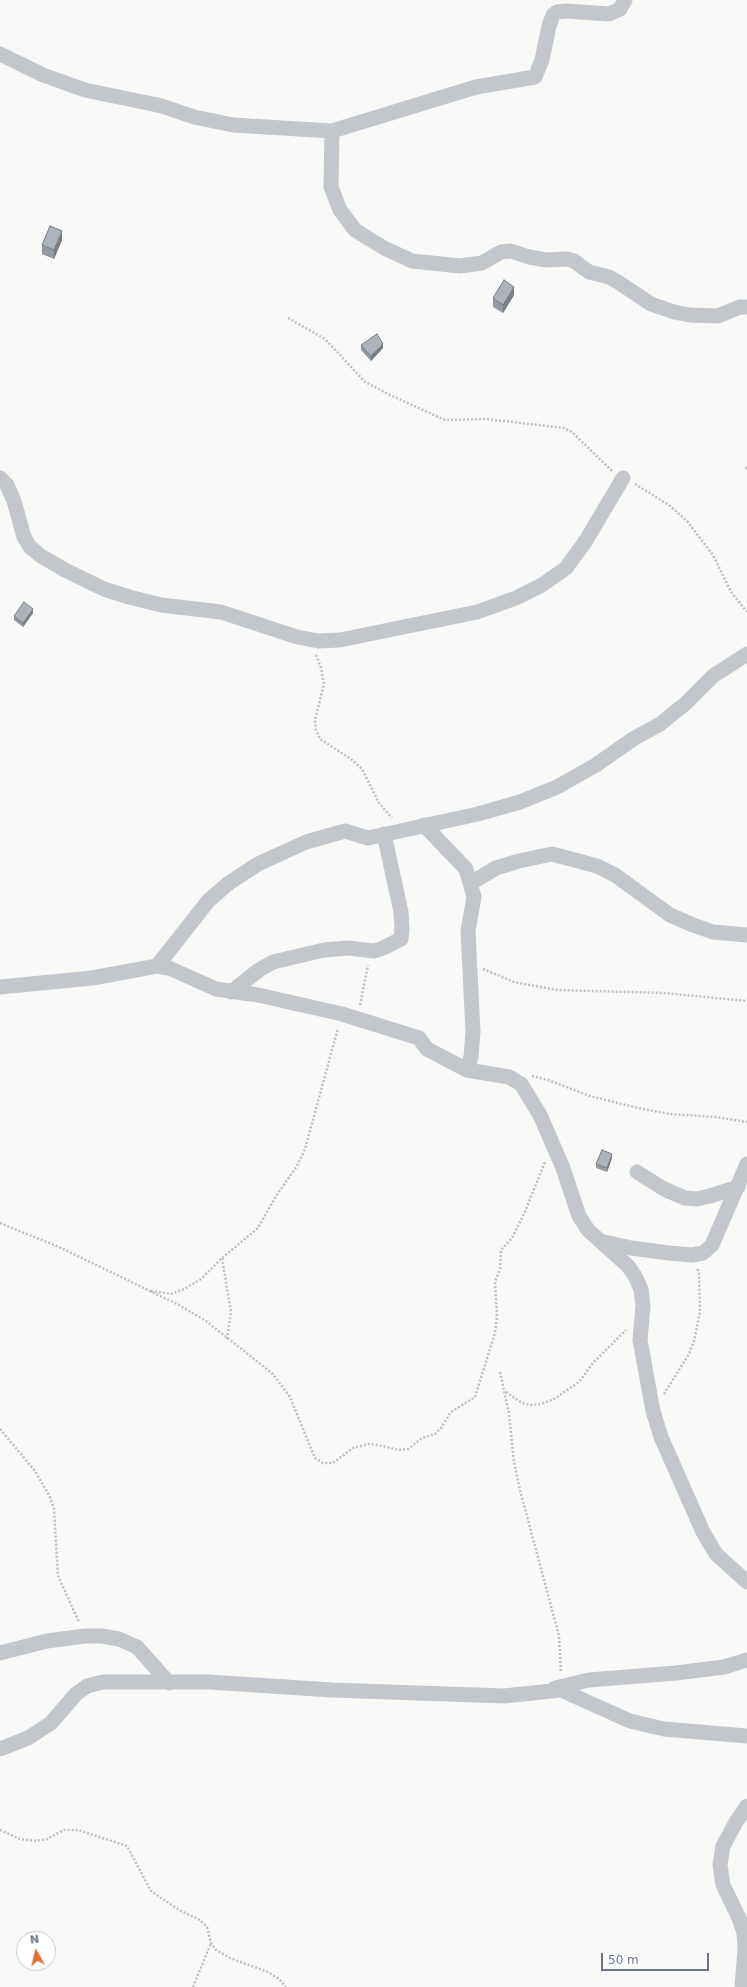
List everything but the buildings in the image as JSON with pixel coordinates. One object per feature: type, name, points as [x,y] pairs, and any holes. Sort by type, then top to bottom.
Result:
[{"type":"street","points":[[0,54],[43,75],[85,90],[162,106],[194,117],[233,125],[332,131],[476,87],[535,77],[542,60],[549,26],[553,15],[557,12],[566,11],[609,14],[620,9],[625,0]]},
{"type":"street","points":[[332,131],[331,187],[340,210],[355,230],[384,248],[412,261],[460,266],[482,263],[501,252],[511,251],[529,257],[546,260],[567,259],[589,272],[609,277],[650,304],[674,312],[690,315],[718,316],[740,307],[747,307]]},
{"type":"street","points":[[0,478],[6,485],[14,500],[24,537],[30,547],[41,556],[65,570],[104,589],[129,597],[161,605],[221,612],[297,637],[318,642],[340,640],[477,612],[516,598],[542,585],[566,568],[585,542],[623,478]]},
{"type":"street","points":[[157,966],[209,900],[228,883],[258,864],[306,842],[345,831],[368,838],[478,814],[520,802],[557,787],[596,765],[633,739],[660,724],[685,704],[712,676],[747,654]]},
{"type":"street","points":[[424,825],[466,869],[474,897],[468,931],[473,1032],[468,1070]]},
{"type":"street","points":[[231,992],[259,970],[273,962],[324,950],[348,948],[370,950],[383,948],[401,939],[401,912],[384,834]]},
{"type":"street","points":[[471,883],[496,868],[519,861],[552,854],[597,866],[615,874],[670,915],[693,926],[713,932],[747,936]]},
{"type":"street","points":[[0,987],[92,978],[157,966],[169,968],[216,989],[265,997],[342,1014],[419,1038],[427,1049],[468,1070],[512,1078],[521,1084],[534,1101],[553,1143],[579,1216],[588,1230],[628,1266],[641,1289],[643,1306],[640,1340],[653,1411],[661,1437],[702,1532],[716,1554],[747,1582]]},
{"type":"street","points":[[599,1241],[631,1248],[692,1255],[703,1254],[712,1245],[747,1164]]},
{"type":"street","points":[[637,1172],[664,1189],[685,1198],[697,1199],[738,1187]]},
{"type":"street","points":[[0,1653],[47,1640],[85,1636],[102,1636],[119,1639],[137,1647],[169,1683]]},
{"type":"street","points":[[0,1749],[28,1738],[51,1723],[76,1694],[87,1686],[102,1682],[209,1682],[332,1690],[504,1696],[546,1690],[590,1680],[676,1673],[724,1667],[747,1660]]},
{"type":"street","points":[[546,1690],[561,1690],[630,1721],[664,1729],[747,1736]]},
{"type":"street","points":[[742,1987],[745,1948],[744,1933],[739,1918],[723,1885],[720,1865],[723,1846],[736,1822],[747,1806]]},
{"type":"path","points":[[288,318],[325,339],[365,382],[445,420],[480,418],[564,428],[572,432],[610,470],[669,505],[687,521],[713,555],[731,592],[747,612]]},
{"type":"path","points":[[318,642],[317,657],[322,668],[324,684],[315,720],[316,730],[320,739],[351,759],[362,769],[379,803],[404,829]]},
{"type":"path","points":[[365,1022],[359,1010],[370,950]]},
{"type":"path","points":[[469,962],[499,977],[514,982],[557,990],[617,991],[747,1000]]},
{"type":"path","points":[[146,1291],[171,1294],[184,1289],[201,1279],[222,1258],[258,1228],[303,1155],[312,1130],[330,1054],[342,1014]]},
{"type":"path","points":[[512,1078],[533,1076],[590,1096],[623,1105],[670,1114],[716,1117],[747,1122]]},
{"type":"path","points":[[0,1223],[59,1247],[146,1291],[179,1305],[206,1321],[227,1339],[257,1359],[273,1374],[290,1397],[315,1458],[323,1463],[333,1463],[354,1448],[369,1444],[404,1450],[422,1438],[435,1434],[441,1428],[451,1412],[476,1397],[495,1333],[497,1317],[495,1282],[500,1269],[501,1250],[512,1238],[524,1214],[553,1143]]},
{"type":"path","points":[[653,1411],[686,1359],[694,1341],[700,1312],[700,1296],[699,1273],[692,1255]]},
{"type":"path","points":[[222,1258],[231,1312],[227,1339]]},
{"type":"path","points":[[506,1392],[522,1403],[530,1405],[541,1404],[554,1399],[579,1382],[593,1364],[642,1315]]},
{"type":"path","points":[[500,1372],[506,1392],[514,1462],[520,1490],[559,1636],[561,1650],[561,1687]]},
{"type":"path","points":[[0,1429],[35,1471],[49,1495],[54,1509],[58,1576],[85,1636]]},
{"type":"path","points":[[0,1830],[20,1839],[35,1842],[47,1839],[64,1830],[78,1830],[127,1846],[151,1891],[179,1910],[200,1920],[207,1927],[211,1943],[216,1950],[230,1958],[268,1972],[279,1979],[286,1987]]},
{"type":"path","points":[[193,1987],[211,1943]]}]
